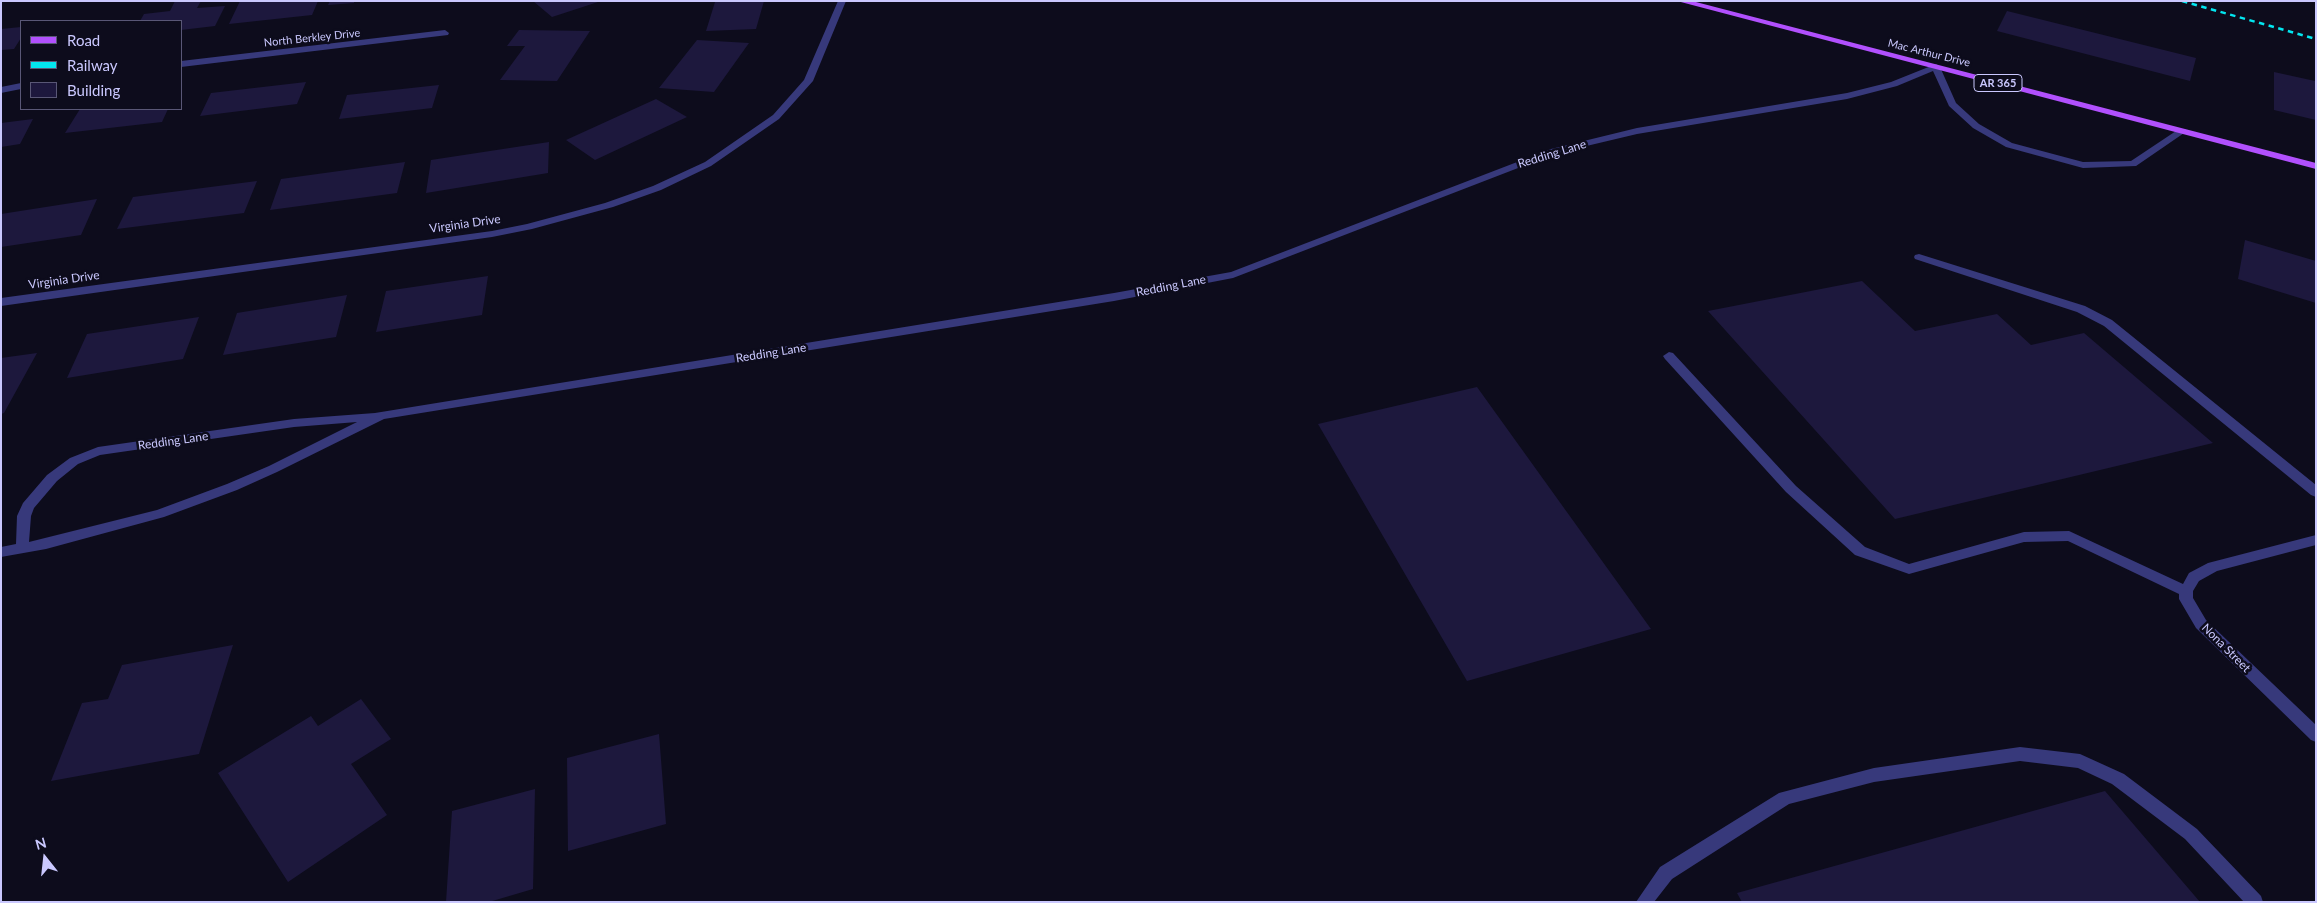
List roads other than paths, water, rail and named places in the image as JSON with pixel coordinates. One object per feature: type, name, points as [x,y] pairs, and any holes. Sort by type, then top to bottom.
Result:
[{"type":"main road","name":"Mac Arthur Drive","points":[[1681,1],[2316,166]]},
{"type":"street","name":"Virginia Drive","points":[[1,302],[492,234],[610,205],[657,188],[708,164],[738,146],[776,117],[808,81],[842,1]]},
{"type":"street","name":"North Berkley Drive","points":[[182,64],[446,33]]},
{"type":"street","points":[[1936,67],[1952,104],[1976,126],[2009,145],[2083,165],[2133,164],[2182,131]]},
{"type":"street","name":"Redding Lane","points":[[22,548],[24,516],[28,506],[60,472],[74,461],[98,451],[294,423],[381,415],[1114,297],[1232,275],[1554,151],[1637,131],[1847,96],[1894,84],[1936,67]]},
{"type":"street","points":[[1,85],[20,84]]},
{"type":"street","points":[[1,90],[20,84]]},
{"type":"street","points":[[1918,257],[2081,309],[2108,323],[2316,492]]},
{"type":"street","points":[[1669,356],[1791,489],[1860,551],[1909,569],[2024,537],[2069,536],[2186,591],[2194,578],[2214,567],[2316,540]]},
{"type":"street","name":"Redding Lane","points":[[1,552],[159,514],[273,469],[381,415]]},
{"type":"street","name":"Nona Street","points":[[2186,591],[2186,599],[2201,624],[2316,735]]},
{"type":"street","points":[[1644,902],[1666,873],[1785,798],[1874,775],[2020,754],[2080,760],[2118,779],[2191,834],[2255,902]]},
{"type":"railway","points":[[2182,1],[2316,39]]}]
